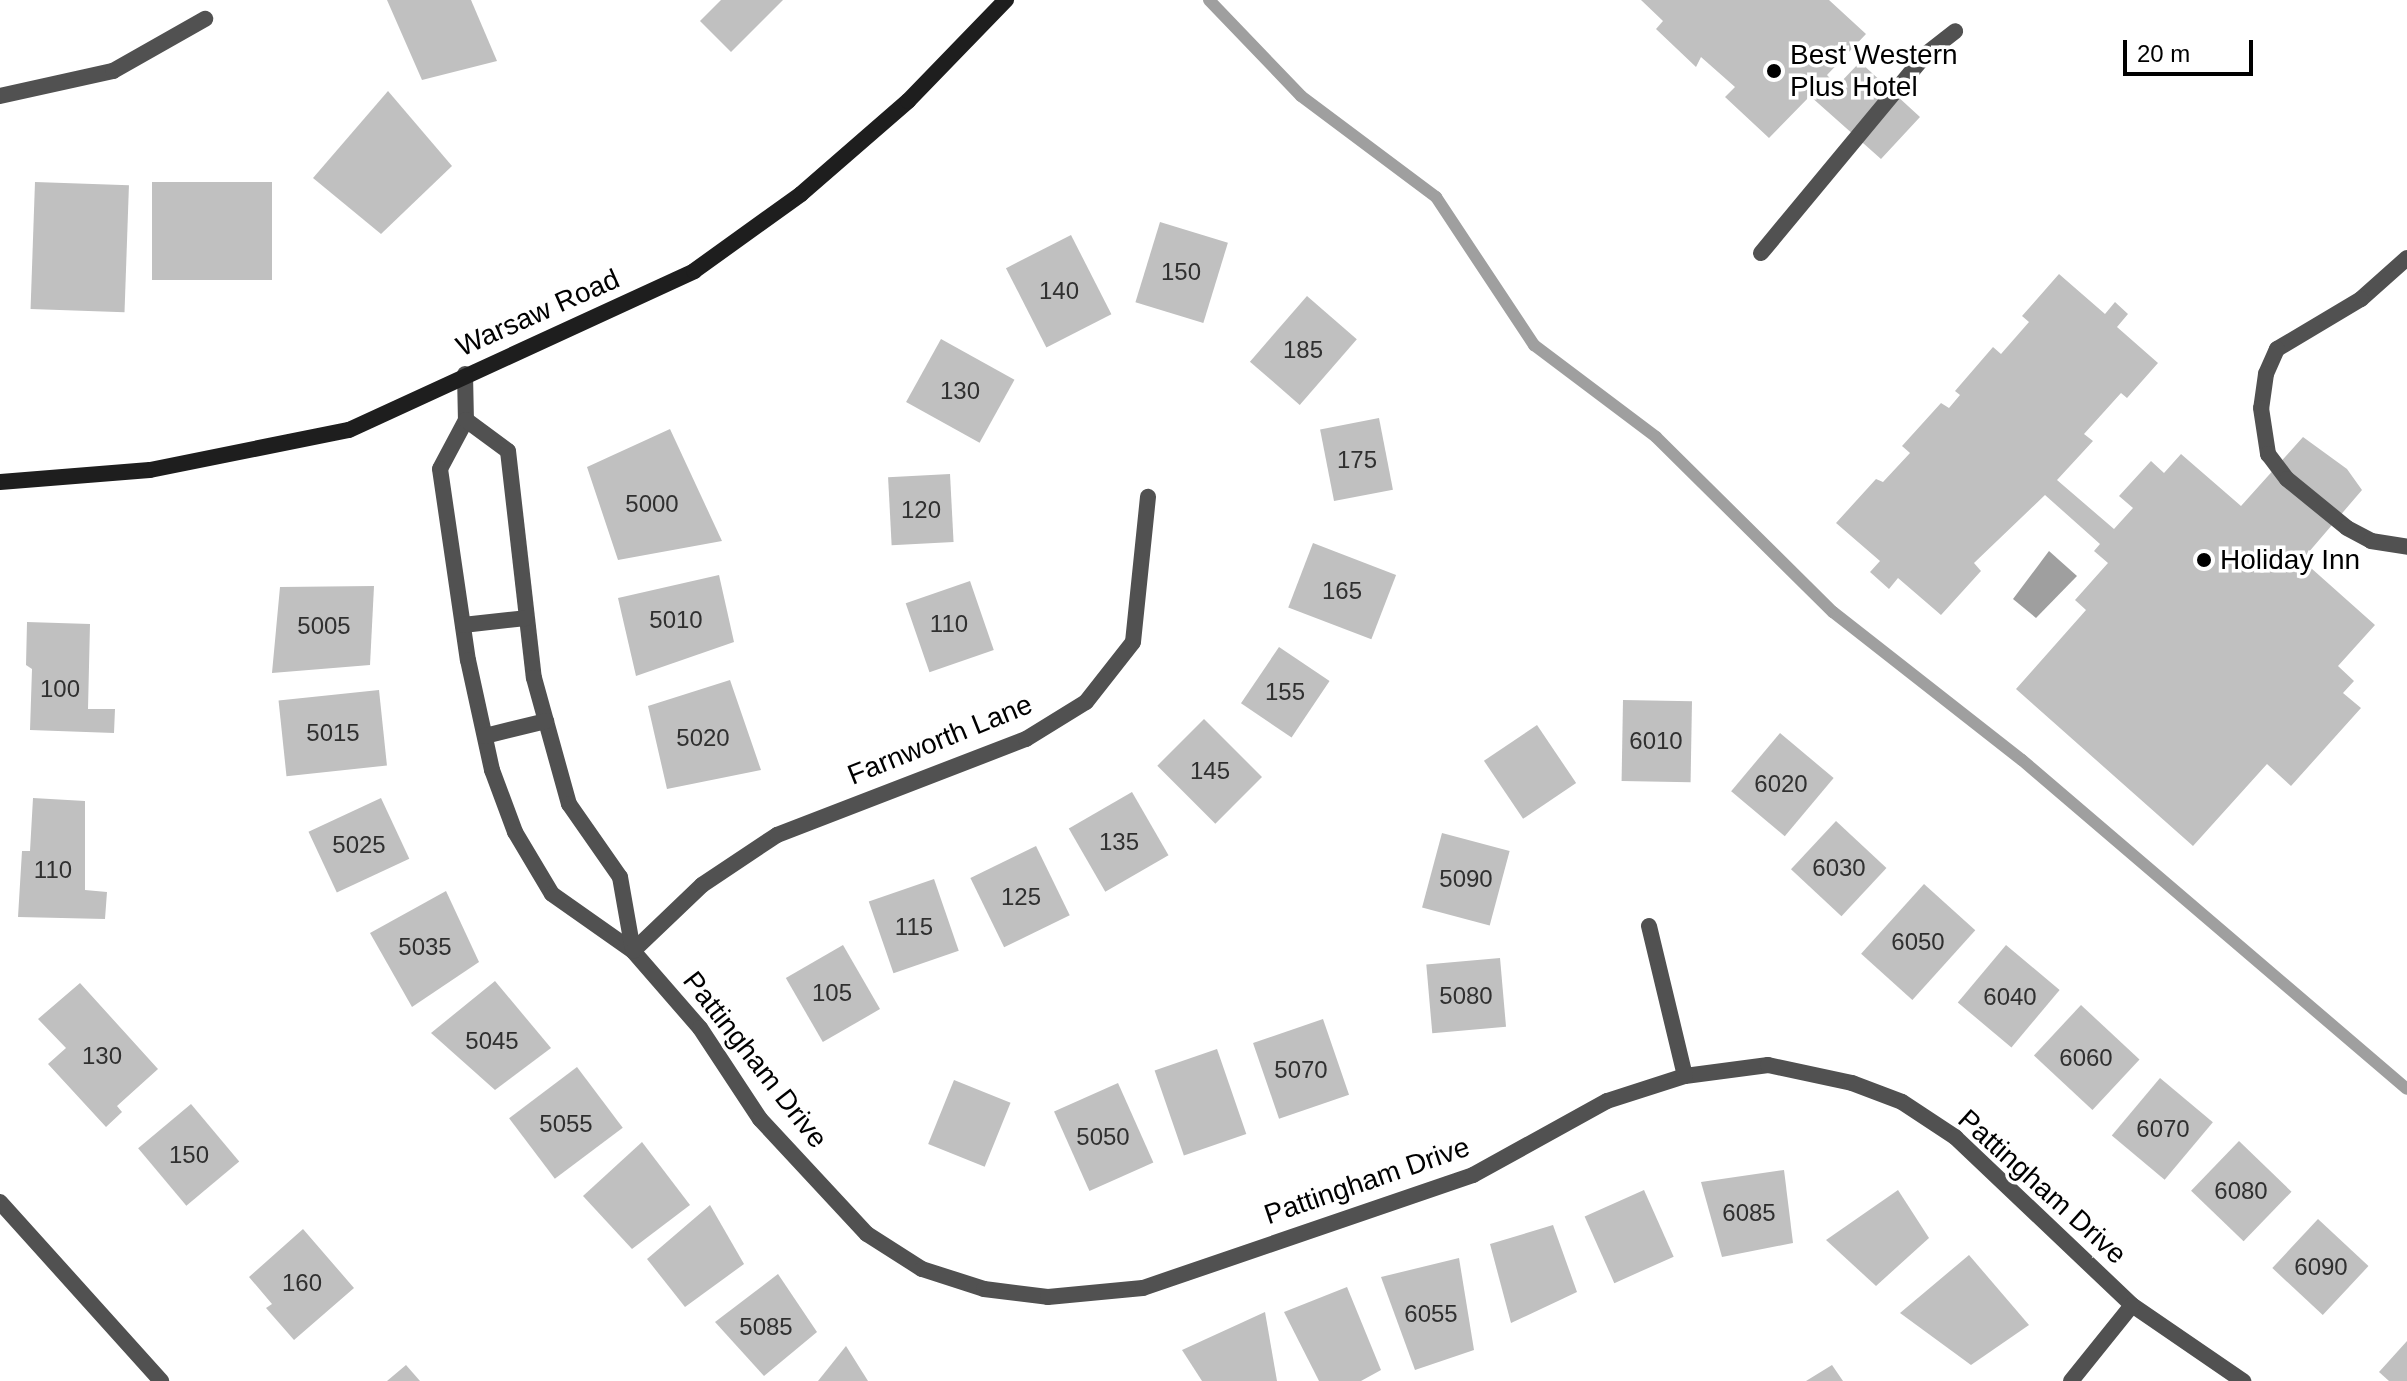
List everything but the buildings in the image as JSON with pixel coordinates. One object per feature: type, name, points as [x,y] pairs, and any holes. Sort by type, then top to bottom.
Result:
[{"type":"street","name":"Warsaw Road","points":[[0,482],[150,470],[349,430],[694,271],[825,174],[908,101],[1006,0]]},
{"type":"street","points":[[0,96],[113,71],[205,19]]},
{"type":"street","points":[[1761,253],[1926,54],[1955,31]]},
{"type":"street","points":[[2407,258],[2361,299],[2277,349],[2266,374],[2261,408],[2268,454],[2287,479],[2347,528],[2371,541],[2407,547]]},
{"type":"street","name":"Pattingham Drive","points":[[465,374],[466,420],[440,469],[463,625],[485,736],[515,832],[552,894],[633,951],[700,1028],[760,1119],[867,1234],[922,1269],[984,1289],[1048,1297],[1143,1288],[1473,1175],[1607,1101],[1685,1076],[1768,1065],[1852,1083],[1902,1102],[1955,1137],[2132,1305],[2243,1381]]},
{"type":"street","points":[[466,420],[508,451],[534,678],[569,804],[620,877],[633,951]]},
{"type":"street","name":"Farnworth Lane","points":[[633,951],[702,885],[777,835],[1026,739],[1086,702],[1133,642],[1148,497]]},
{"type":"street","points":[[463,625],[526,618]]},
{"type":"street","points":[[485,736],[546,721]]},
{"type":"street","points":[[1649,926],[1685,1076]]},
{"type":"street","points":[[0,1202],[161,1381]]},
{"type":"street","points":[[2071,1381],[2132,1305]]},
{"type":"shaded area","points":[[2049,551],[2077,576],[2036,618],[2013,599]]},
{"type":"waterway","points":[[1209,0],[1301,96],[1436,197],[1534,345],[1656,437],[1833,612],[2022,760],[2407,1089]]},
{"type":"place","name":"Best Western Plus Hotel","points":[[1774,71]]},
{"type":"place","name":"Holiday Inn","points":[[2204,560]]}]
